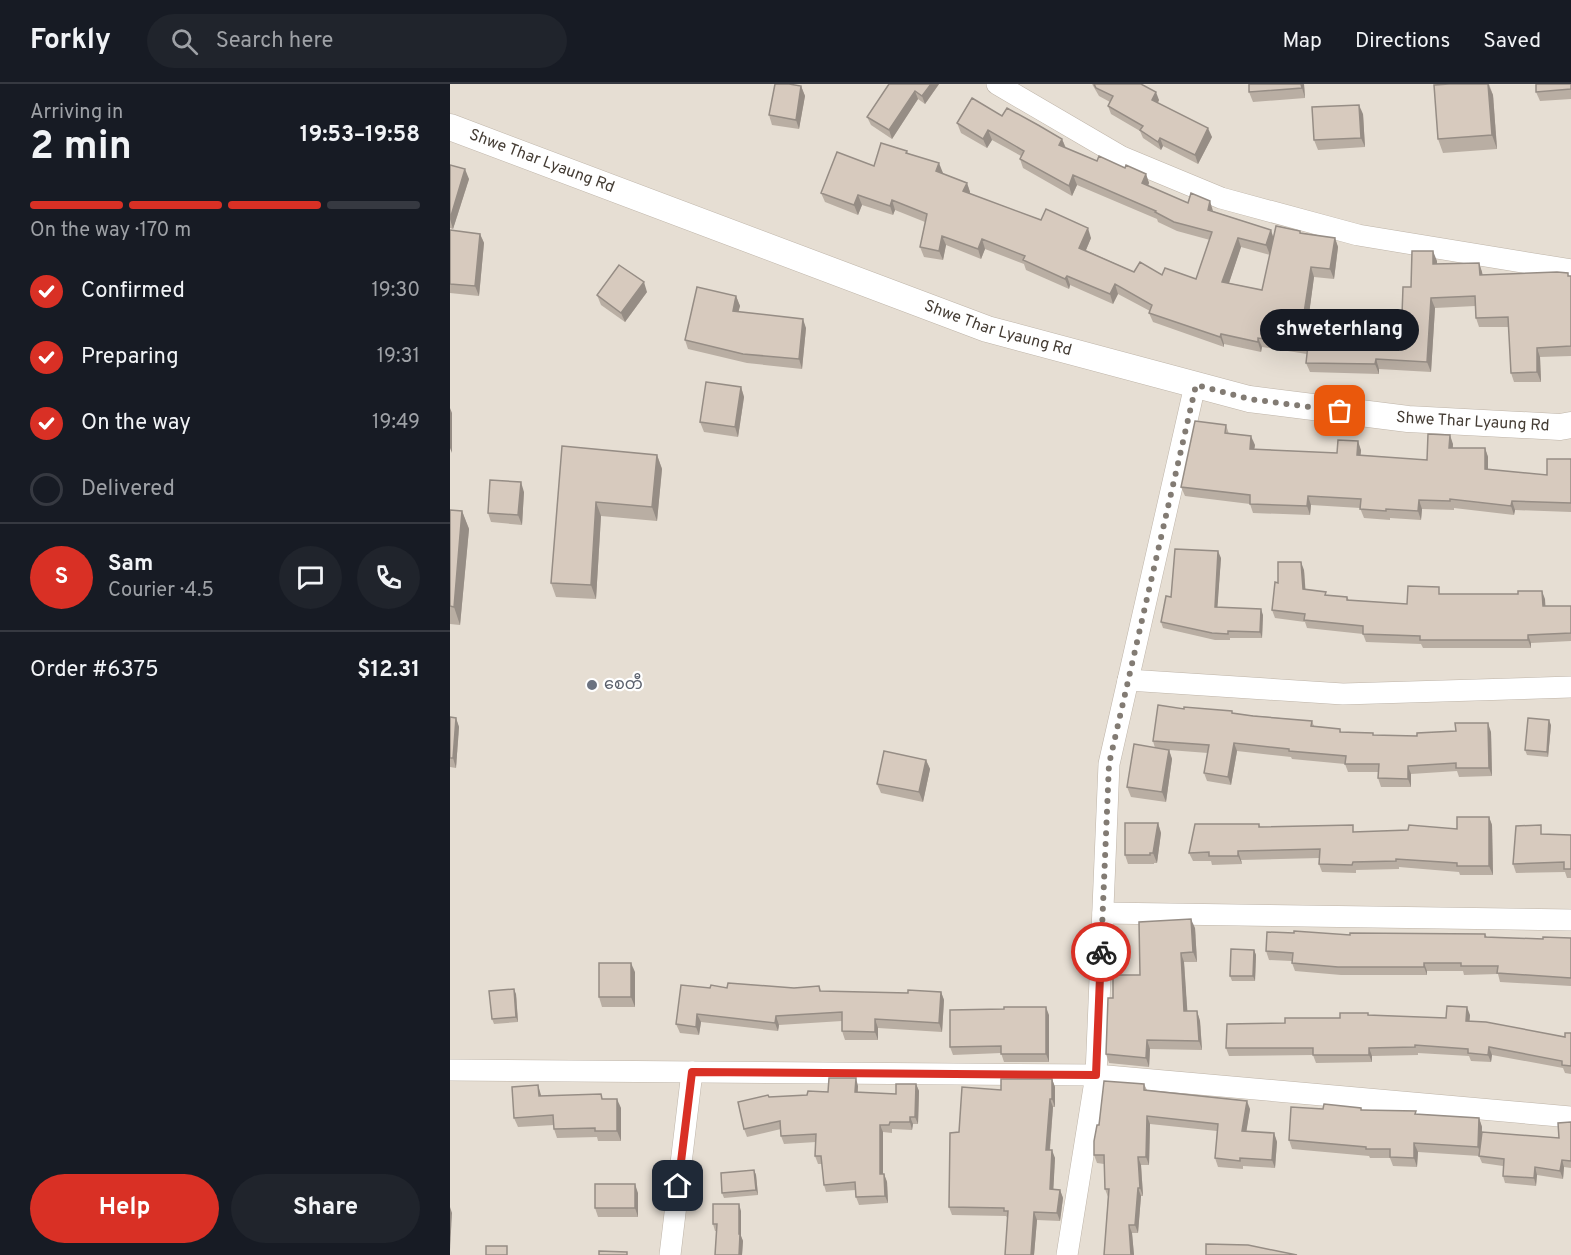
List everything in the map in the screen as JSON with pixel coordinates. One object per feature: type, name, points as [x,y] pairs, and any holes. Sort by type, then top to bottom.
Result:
[{"type":"street","points":[[997,84],[1122,156],[1221,198],[1358,235],[1571,270]]},
{"type":"street","name":"Shwe Thar Lyaung Rd","points":[[450,127],[987,329],[1196,385],[1249,399],[1408,419],[1560,427],[1571,425]]},
{"type":"street","points":[[1067,1255],[1096,1075],[1109,764],[1196,385]]},
{"type":"street","points":[[1128,680],[1343,694],[1571,687]]},
{"type":"street","points":[[1103,913],[1571,920]]},
{"type":"street","points":[[450,1070],[1096,1075],[1571,1117]]},
{"type":"street","points":[[670,1255],[692,1072]]},
{"type":"shaded area","points":[[450,84],[1571,84],[1571,1255],[450,1255]]},
{"type":"building","points":[[775,84],[801,86],[796,120],[769,115]]},
{"type":"building","points":[[889,84],[931,84],[922,96],[915,91],[889,130],[867,117]]},
{"type":"building","points":[[1094,84],[1141,84],[1156,92],[1152,100],[1208,128],[1195,155],[1160,138],[1158,142],[1140,130],[1143,126],[1108,106],[1113,96],[1096,88]]},
{"type":"building","points":[[1249,84],[1301,84],[1302,88],[1249,92]]},
{"type":"building","points":[[1488,84],[1492,135],[1438,139],[1434,85]]},
{"type":"building","points":[[1536,84],[1571,84],[1571,89],[1536,92]]},
{"type":"building","points":[[972,98],[1002,116],[1007,108],[1062,139],[1059,145],[1097,161],[1099,156],[1125,168],[1126,165],[1146,174],[1142,183],[1188,203],[1191,193],[1210,201],[1208,210],[1271,230],[1266,245],[1238,238],[1222,282],[1262,290],[1276,226],[1300,231],[1300,233],[1335,238],[1330,269],[1311,267],[1304,313],[1333,315],[1332,335],[1374,337],[1374,315],[1402,315],[1403,287],[1411,287],[1412,251],[1433,251],[1433,264],[1479,263],[1480,275],[1568,273],[1568,276],[1571,276],[1571,346],[1537,348],[1537,372],[1511,373],[1508,317],[1476,318],[1475,296],[1431,298],[1427,362],[1376,359],[1375,364],[1306,363],[1308,345],[1258,338],[1258,342],[1221,334],[1220,337],[1149,313],[1152,305],[1115,284],[1110,294],[1067,276],[1065,279],[1023,260],[1025,256],[982,239],[978,249],[942,236],[939,251],[920,247],[927,214],[892,200],[890,206],[858,195],[854,205],[821,193],[837,152],[874,166],[881,143],[939,163],[936,171],[967,183],[963,191],[1041,220],[1046,209],[1088,228],[1079,248],[1134,272],[1140,262],[1162,275],[1165,268],[1196,279],[1212,232],[1174,222],[1156,211],[1073,175],[1069,186],[1020,159],[1024,151],[988,130],[983,139],[957,123]]},
{"type":"building","points":[[1359,105],[1361,138],[1314,140],[1312,107]]},
{"type":"building","points":[[450,165],[465,169],[450,219]]},
{"type":"building","points":[[450,230],[480,234],[475,286],[450,284]]},
{"type":"building","points":[[619,265],[644,282],[621,313],[597,295]]},
{"type":"building","points":[[697,287],[736,296],[733,311],[803,319],[799,359],[743,354],[685,340]]},
{"type":"building","points":[[706,382],[741,387],[735,427],[700,422]]},
{"type":"building","points":[[1195,421],[1226,425],[1225,433],[1251,436],[1250,449],[1337,453],[1338,440],[1358,441],[1357,455],[1427,460],[1428,434],[1450,435],[1449,448],[1485,448],[1485,469],[1547,475],[1547,459],[1571,459],[1571,503],[1512,501],[1511,506],[1450,499],[1450,501],[1419,500],[1418,511],[1386,509],[1386,511],[1360,509],[1361,499],[1308,496],[1307,506],[1250,504],[1250,495],[1181,487]]},
{"type":"building","points":[[562,446],[657,455],[652,507],[596,502],[591,585],[551,583]]},
{"type":"building","points":[[490,480],[521,482],[518,515],[488,513]]},
{"type":"building","points":[[450,510],[462,511],[454,607],[450,606]]},
{"type":"building","points":[[1175,549],[1218,551],[1215,607],[1261,609],[1260,632],[1212,633],[1161,622],[1166,596],[1171,597]]},
{"type":"building","points":[[1278,562],[1301,562],[1303,589],[1326,592],[1325,595],[1347,597],[1347,600],[1407,604],[1408,586],[1439,587],[1439,594],[1518,594],[1518,591],[1542,591],[1543,606],[1571,606],[1571,633],[1528,635],[1528,640],[1420,640],[1420,636],[1363,634],[1363,626],[1304,620],[1305,614],[1272,610],[1275,582],[1278,583]]},
{"type":"building","points":[[1158,705],[1312,721],[1311,726],[1340,729],[1340,732],[1373,733],[1373,735],[1417,736],[1417,733],[1456,731],[1455,723],[1488,723],[1489,768],[1456,768],[1456,763],[1408,766],[1408,779],[1378,778],[1379,764],[1345,764],[1346,756],[1234,743],[1228,777],[1204,773],[1209,745],[1153,741]]},
{"type":"building","points":[[450,717],[456,718],[453,758],[450,758]]},
{"type":"building","points":[[1528,718],[1549,720],[1547,752],[1525,750]]},
{"type":"building","points":[[1134,744],[1169,750],[1162,792],[1127,787]]},
{"type":"building","points":[[884,751],[926,760],[919,792],[877,784]]},
{"type":"building","points":[[1457,817],[1489,817],[1489,866],[1457,866],[1457,863],[1396,859],[1396,861],[1353,862],[1352,865],[1319,864],[1320,849],[1238,851],[1238,856],[1209,856],[1209,852],[1189,853],[1195,824],[1259,824],[1259,827],[1353,825],[1353,832],[1408,830],[1409,825],[1457,829]]},
{"type":"building","points":[[1125,823],[1158,823],[1153,853],[1125,855]]},
{"type":"building","points":[[1541,825],[1541,834],[1571,835],[1571,869],[1564,869],[1564,862],[1513,864],[1516,826]]},
{"type":"building","points":[[1191,919],[1193,952],[1181,953],[1184,1011],[1197,1011],[1199,1041],[1147,1040],[1146,1058],[1106,1054],[1108,998],[1113,998],[1113,975],[1140,975],[1139,922]]},
{"type":"building","points":[[1294,931],[1350,935],[1350,933],[1485,934],[1485,937],[1571,938],[1571,978],[1497,973],[1498,966],[1461,966],[1461,963],[1424,963],[1424,967],[1338,967],[1292,963],[1293,953],[1266,951],[1267,932],[1294,933]]},
{"type":"building","points":[[1231,949],[1254,950],[1253,976],[1230,976]]},
{"type":"building","points":[[599,963],[631,963],[631,997],[599,997]]},
{"type":"building","points":[[728,983],[794,988],[819,986],[820,991],[941,992],[939,1023],[875,1019],[875,1032],[842,1031],[842,1012],[776,1016],[775,1023],[697,1014],[696,1027],[676,1024],[681,985],[710,988],[711,985],[727,988]]},
{"type":"building","points":[[514,989],[516,1017],[492,1019],[489,991]]},
{"type":"building","points":[[1447,1006],[1467,1007],[1466,1021],[1486,1022],[1565,1037],[1565,1033],[1571,1033],[1571,1066],[1562,1065],[1562,1061],[1489,1047],[1488,1055],[1468,1053],[1468,1049],[1415,1045],[1415,1047],[1369,1048],[1369,1055],[1313,1055],[1313,1048],[1226,1048],[1227,1024],[1285,1023],[1285,1018],[1340,1018],[1340,1013],[1446,1018]]},
{"type":"building","points":[[1004,1007],[1046,1007],[1046,1054],[1001,1054],[1001,1046],[950,1047],[950,1010],[1004,1009]]},
{"type":"building","points":[[829,1078],[856,1078],[855,1092],[896,1094],[896,1084],[916,1084],[915,1117],[910,1117],[910,1122],[890,1122],[889,1125],[880,1125],[880,1174],[884,1174],[885,1196],[856,1197],[855,1182],[824,1185],[821,1156],[815,1156],[816,1134],[781,1136],[780,1121],[744,1129],[738,1102],[768,1095],[769,1097],[807,1095],[808,1091],[828,1092]]},
{"type":"building","points":[[1001,1079],[1052,1079],[1046,1150],[1052,1150],[1050,1189],[1060,1190],[1057,1213],[1034,1212],[1031,1255],[1005,1255],[1008,1211],[1004,1211],[1004,1208],[949,1207],[950,1133],[959,1132],[962,1087],[1001,1090]]},
{"type":"building","points":[[1104,1081],[1144,1084],[1144,1090],[1247,1101],[1242,1131],[1274,1133],[1272,1160],[1240,1158],[1240,1161],[1215,1158],[1218,1124],[1147,1116],[1146,1157],[1138,1157],[1140,1188],[1138,1188],[1135,1225],[1129,1225],[1131,1255],[1104,1255],[1109,1189],[1105,1189],[1104,1155],[1094,1155],[1094,1141],[1097,1125],[1099,1125]]},
{"type":"building","points":[[538,1085],[539,1096],[601,1094],[602,1099],[617,1099],[617,1131],[595,1131],[595,1128],[554,1129],[553,1115],[514,1118],[512,1087]]},
{"type":"building","points":[[1324,1104],[1361,1108],[1361,1110],[1416,1111],[1415,1114],[1479,1118],[1478,1147],[1414,1143],[1414,1158],[1390,1157],[1390,1149],[1366,1149],[1366,1147],[1289,1140],[1291,1107],[1323,1109]]},
{"type":"building","points":[[1571,1122],[1571,1161],[1562,1160],[1560,1171],[1535,1167],[1534,1178],[1503,1176],[1504,1159],[1479,1156],[1482,1132],[1559,1138],[1558,1123]]},
{"type":"building","points":[[754,1170],[756,1190],[722,1193],[721,1173]]},
{"type":"building","points":[[595,1184],[635,1184],[635,1208],[595,1208]]},
{"type":"building","points":[[713,1204],[739,1204],[739,1255],[715,1255],[717,1224],[713,1224]]},
{"type":"building","points":[[1206,1244],[1248,1245],[1297,1255],[1206,1255]]},
{"type":"building","points":[[486,1246],[507,1246],[507,1255],[486,1255]]},
{"type":"building","points":[[599,1251],[627,1252],[627,1255],[599,1255]]},
{"type":"way so far","points":[[1101,952],[1109,764],[1196,385],[1249,399],[1340,411]]},
{"type":"place","name":"shweterhlang","points":[[1340,411]]},
{"type":"place","name":"စေတီ","points":[[592,685]]},
{"type":"route","points":[[678,1186],[692,1072],[1096,1075],[1101,952]]}]
